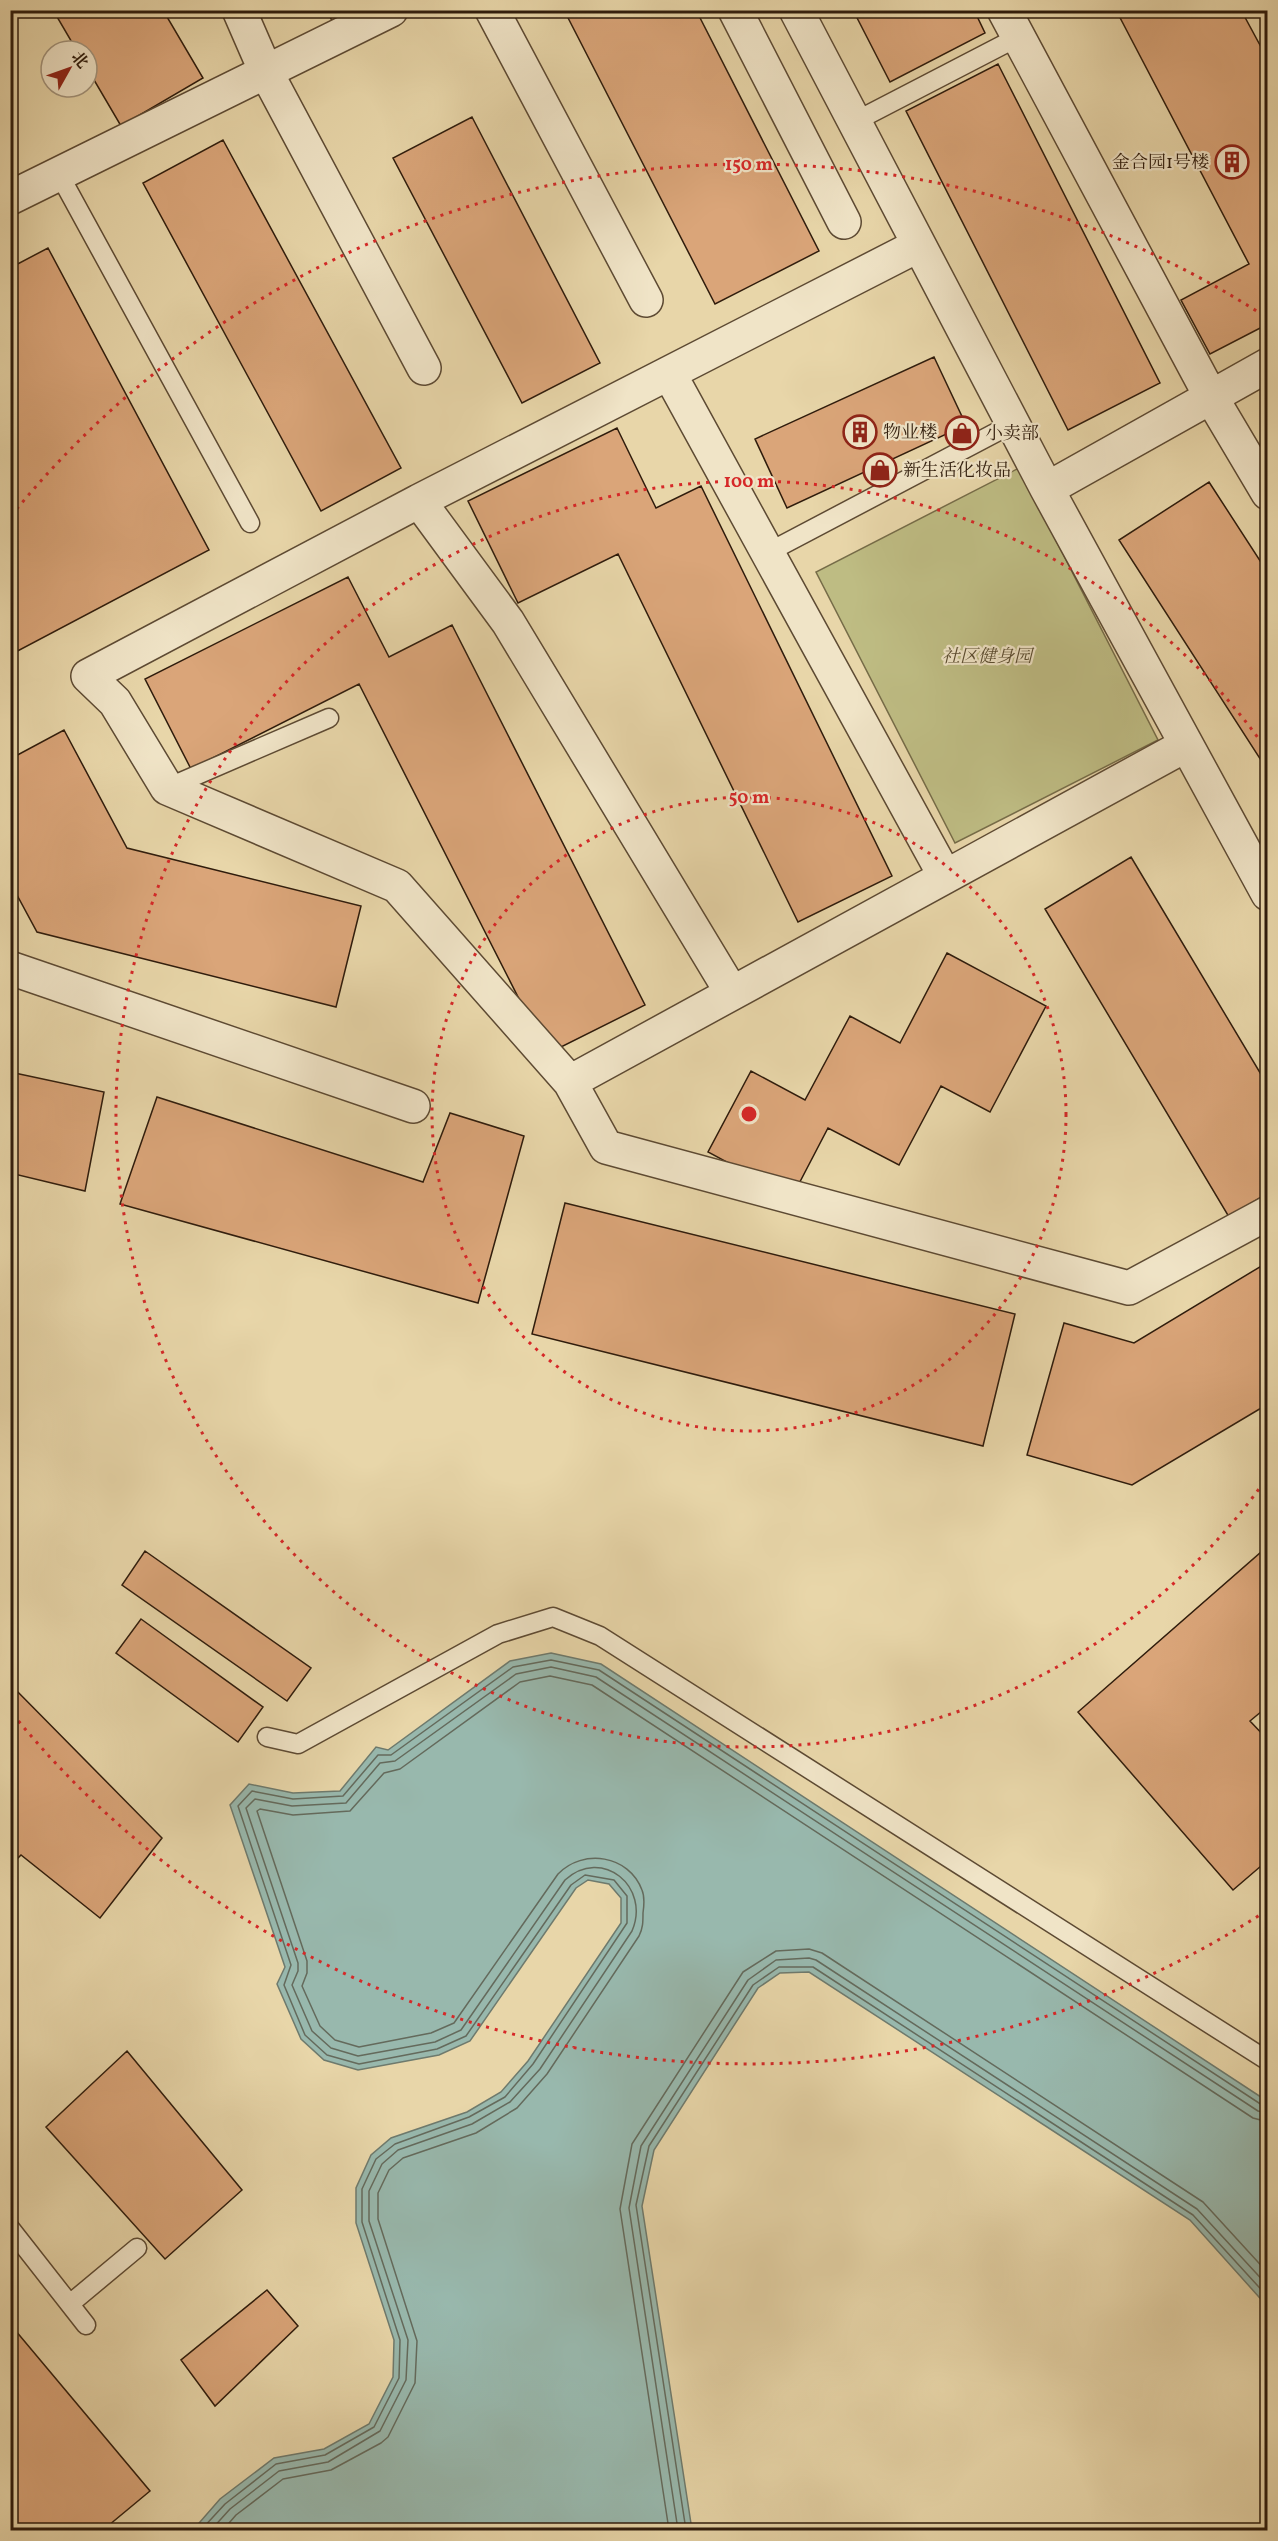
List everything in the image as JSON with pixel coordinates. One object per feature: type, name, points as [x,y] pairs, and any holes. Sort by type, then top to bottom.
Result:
[{"type":"street","points":[[239,10],[266,72],[424,368]]},
{"type":"street","points":[[10,198],[391,10]]},
{"type":"street","points":[[492,10],[646,300]]},
{"type":"street","points":[[735,10],[844,222]]},
{"type":"street","points":[[796,10],[1012,424],[1186,745],[1264,880]]},
{"type":"street","points":[[1011,24],[1211,397],[1268,493]]},
{"type":"street","points":[[919,245],[419,501],[88,676],[115,702],[167,788],[397,886],[570,1082],[606,1148],[1129,1288],[1268,1213]]},
{"type":"street","points":[[1047,489],[1268,365]]},
{"type":"street","points":[[669,373],[945,876]]},
{"type":"street","points":[[419,501],[508,622],[732,993]]},
{"type":"street","points":[[570,1082],[1186,745]]},
{"type":"street","points":[[10,968],[412,1106]]},
{"type":"lane","points":[[854,122],[1011,24]]},
{"type":"lane","points":[[59,174],[250,523]]},
{"type":"lane","points":[[767,552],[1012,424]]},
{"type":"lane","points":[[167,788],[329,718]]},
{"type":"lane","points":[[267,1737],[298,1744],[498,1634],[553,1617],[600,1636],[1268,2061]]},
{"type":"lane","points":[[10,2228],[86,2325]]},
{"type":"lane","points":[[71,2303],[136,2248]]},
{"type":"green space","name":"社区健身园","points":[[1019,468],[1158,740],[955,843],[816,572]]},
{"type":"water","points":[[551,1653],[601,1664],[1267,2101],[1267,2306],[1190,2220],[809,1972],[780,1973],[758,1988],[654,2150],[642,2206],[692,2530],[193,2530],[220,2499],[274,2458],[324,2449],[369,2424],[393,2377],[394,2340],[356,2223],[356,2188],[371,2155],[391,2138],[467,2112],[501,2092],[528,2061],[621,1923],[621,1898],[609,1884],[588,1880],[576,1888],[470,2041],[439,2055],[358,2070],[324,2060],[301,2039],[277,1984],[285,1967],[230,1805],[249,1784],[293,1793],[340,1791],[376,1747],[388,1750],[510,1661]]},
{"type":"building","points":[[53,10],[163,10],[203,78],[121,126],[99,88],[99,39],[70,39]]},
{"type":"building","points":[[326,10],[360,10],[334,24]]},
{"type":"building","points":[[564,10],[696,10],[819,251],[715,304]]},
{"type":"building","points":[[853,10],[974,10],[985,33],[890,82]]},
{"type":"building","name":"金合园1号楼","points":[[1116,10],[1241,10],[1268,60],[1268,324],[1210,354],[1181,300],[1249,264]]},
{"type":"building","points":[[998,64],[1160,383],[1068,430],[906,111]]},
{"type":"building","points":[[472,117],[600,363],[522,403],[393,158]]},
{"type":"building","points":[[223,140],[401,468],[321,511],[143,183]]},
{"type":"building","points":[[48,248],[209,550],[10,655],[10,268]]},
{"type":"building","name":"物业楼","points":[[934,357],[966,425],[787,508],[755,439]]},
{"type":"building","points":[[617,428],[656,508],[701,486],[892,876],[798,922],[618,554],[518,603],[468,501]]},
{"type":"building","points":[[1209,482],[1268,573],[1268,771],[1119,540]]},
{"type":"building","points":[[348,577],[389,657],[452,625],[645,1005],[547,1054],[359,684],[191,769],[145,679]]},
{"type":"building","points":[[64,730],[127,848],[361,906],[336,1007],[37,932],[10,882],[10,759]]},
{"type":"building","points":[[1131,857],[1268,1086],[1268,1193],[1229,1217],[1045,909]]},
{"type":"building","points":[[947,953],[1046,1006],[990,1112],[941,1086],[899,1165],[828,1128],[792,1197],[708,1152],[751,1071],[805,1100],[850,1016],[900,1043]]},
{"type":"building","points":[[10,1072],[104,1092],[85,1191],[10,1173]]},
{"type":"building","points":[[157,1097],[423,1182],[450,1113],[524,1136],[478,1303],[120,1204]]},
{"type":"building","points":[[565,1203],[1015,1314],[983,1446],[532,1334]]},
{"type":"building","points":[[1268,1262],[1268,1404],[1132,1485],[1027,1455],[1064,1323],[1134,1343]]},
{"type":"building","points":[[1268,1546],[1268,1706],[1250,1721],[1268,1740],[1268,1860],[1233,1890],[1078,1712]]},
{"type":"building","points":[[145,1551],[311,1668],[287,1701],[122,1585]]},
{"type":"building","points":[[141,1619],[263,1707],[238,1742],[116,1653]]},
{"type":"building","points":[[10,1684],[162,1838],[100,1918],[21,1855],[10,1866]]},
{"type":"building","points":[[127,2051],[242,2190],[165,2259],[46,2127]]},
{"type":"building","points":[[267,2290],[298,2326],[215,2406],[181,2360]]},
{"type":"building","points":[[10,2324],[150,2491],[103,2530],[10,2530]]},
{"type":"place","name":"金合园1号楼","points":[[1232,162]]},
{"type":"place","name":"物业楼","points":[[860,432]]},
{"type":"place","name":"小卖部","points":[[962,433]]},
{"type":"place","name":"新生活化妆品","points":[[880,470]]}]
